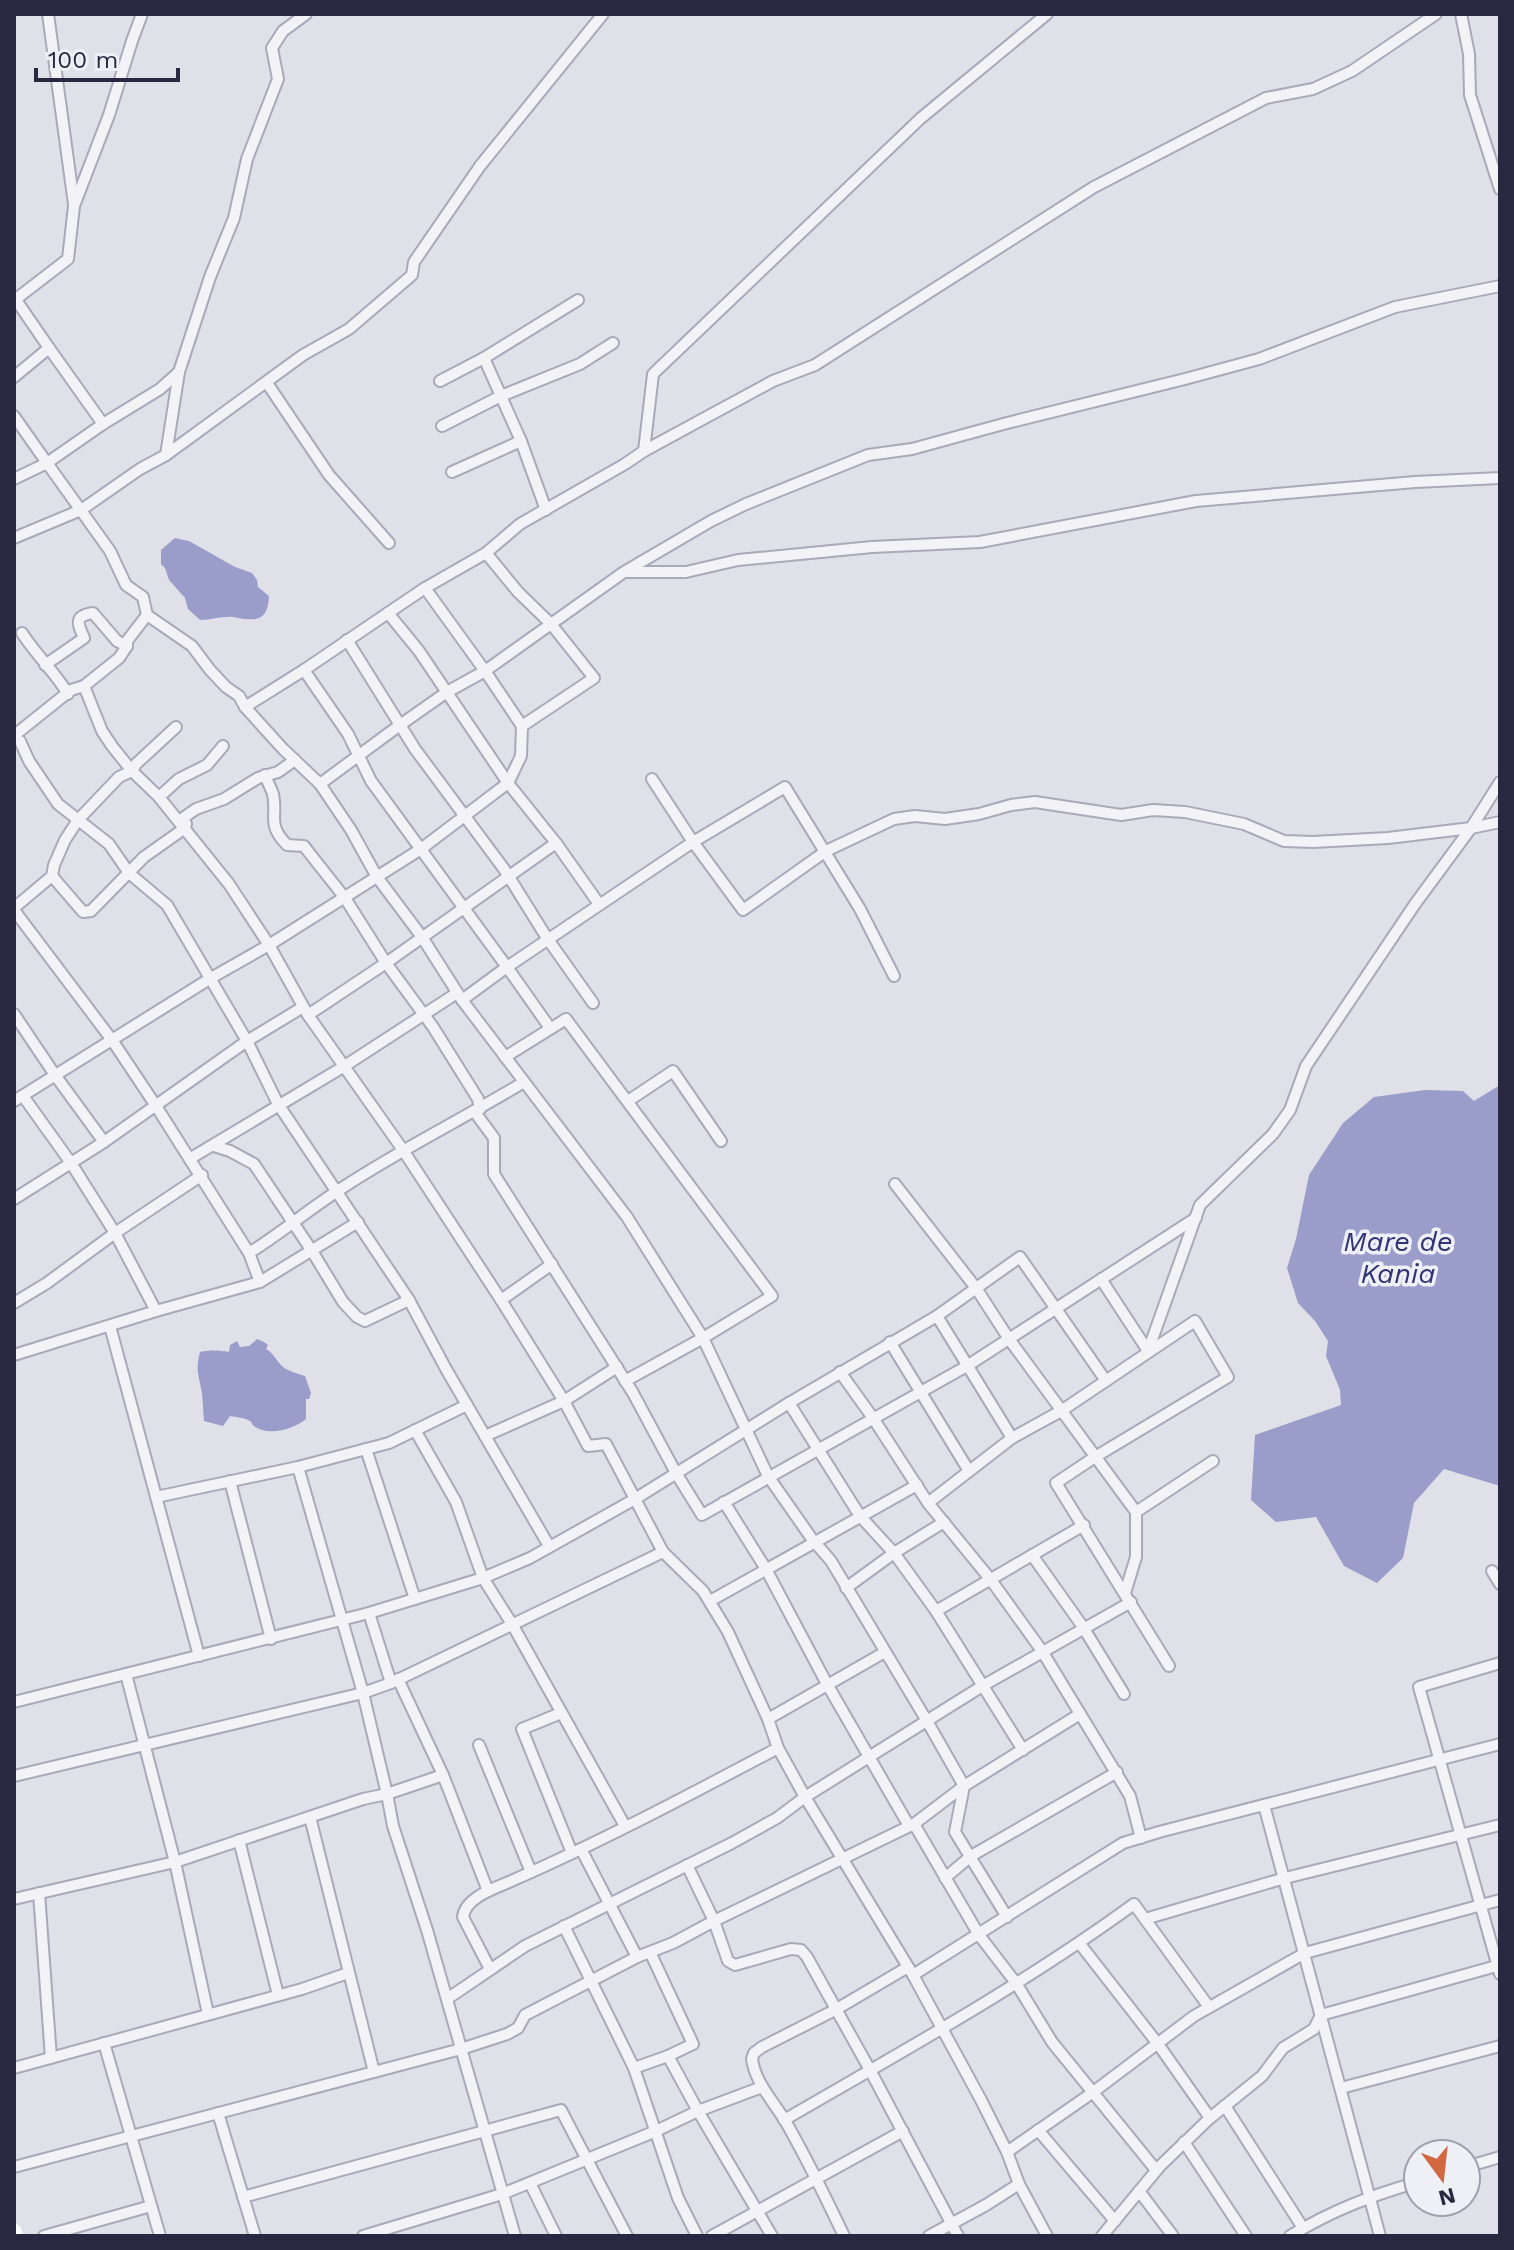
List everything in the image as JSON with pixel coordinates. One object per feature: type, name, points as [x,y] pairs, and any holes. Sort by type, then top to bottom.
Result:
[{"type":"street","points":[[48,14],[74,206],[68,259],[15,298],[103,424]]},
{"type":"street","points":[[74,206],[109,115],[142,14]]},
{"type":"street","points":[[166,455],[179,372],[210,277],[234,218],[247,159],[278,79],[272,48],[283,31],[306,14]]},
{"type":"street","points":[[14,538],[81,510],[166,455],[303,355],[349,329],[412,275],[414,262],[480,166],[603,14]]},
{"type":"street","points":[[644,451],[653,374],[921,118],[1047,14]]},
{"type":"street","points":[[245,707],[425,588],[486,553],[520,524],[644,451],[773,381],[815,365],[1094,187],[1266,98],[1313,89],[1352,71],[1436,14]]},
{"type":"street","points":[[1461,14],[1469,54],[1470,95],[1500,189]]},
{"type":"street","points":[[320,784],[447,692],[485,671],[624,572],[746,504],[868,455],[912,449],[1215,371],[1259,359],[1395,307],[1500,286]]},
{"type":"street","points":[[440,381],[484,358],[578,300]]},
{"type":"street","points":[[442,426],[501,396],[580,364],[613,343]]},
{"type":"street","points":[[14,377],[49,348]]},
{"type":"street","points":[[484,358],[521,441],[546,510]]},
{"type":"street","points":[[14,479],[47,463],[160,389],[179,372]]},
{"type":"street","points":[[267,383],[329,475],[389,543]]},
{"type":"street","points":[[14,416],[110,551],[126,585],[143,597],[147,615],[192,646],[210,670],[239,696],[245,707],[320,784],[377,877],[422,937],[459,996],[627,1217],[703,1338],[768,1476],[831,1561],[964,1786],[955,1832],[1007,1917]]},
{"type":"street","points":[[452,472],[521,441]]},
{"type":"street","points":[[624,572],[686,572],[738,560],[872,547],[980,542],[1196,501],[1415,482],[1500,478]]},
{"type":"street","points":[[486,553],[518,592],[551,624],[594,678],[522,726]]},
{"type":"street","points":[[156,1311],[115,1233],[71,1163],[19,1098],[345,898],[421,849],[508,783],[521,756],[522,726],[425,588]]},
{"type":"street","points":[[45,665],[84,638],[78,628],[83,614],[93,613],[117,641],[127,646]]},
{"type":"street","points":[[388,613],[419,651],[508,783],[599,904]]},
{"type":"street","points":[[147,615],[127,641],[119,658],[84,686],[71,690],[16,737],[58,804],[109,844],[129,873],[167,905],[247,1041],[278,1104],[409,1300],[549,1546]]},
{"type":"street","points":[[22,633],[68,694]]},
{"type":"street","points":[[347,640],[400,725],[593,1003]]},
{"type":"street","points":[[304,670],[348,734],[371,781],[550,1028]]},
{"type":"street","points":[[84,686],[102,731],[132,771],[159,797],[229,884],[269,945],[306,1011],[403,1150],[501,1300],[564,1401],[588,1446],[606,1444],[663,1552],[710,1601],[740,1656],[778,1748],[911,1971],[1007,2152],[1041,2234]]},
{"type":"street","points":[[176,727],[132,771],[119,777],[78,820],[65,840],[52,876],[14,909],[112,1040],[191,1158],[249,1253],[260,1282]]},
{"type":"street","points":[[159,797],[179,779],[207,765],[223,746]]},
{"type":"street","points":[[185,828],[183,818],[188,814],[228,797],[243,785],[278,772],[295,760]]},
{"type":"street","points":[[265,775],[273,795],[276,830],[287,845],[304,846],[345,898],[478,1099],[477,1110],[494,1138],[494,1174],[617,1367],[702,1515],[967,1366],[1196,1218]]},
{"type":"street","points":[[652,779],[743,910],[826,851],[894,819],[915,816],[945,819],[1035,802],[1121,815],[1153,810],[1185,812],[1244,824],[1284,841],[1388,838],[1500,822]]},
{"type":"street","points":[[1148,1351],[1200,1205],[1273,1134],[1290,1110],[1306,1066],[1500,782]]},
{"type":"street","points":[[191,1158],[343,1067],[422,1014],[507,967],[693,842],[785,787],[860,909],[894,976]]},
{"type":"street","points":[[52,876],[86,913],[149,853],[185,828]]},
{"type":"street","points":[[14,1199],[104,1142],[247,1041],[306,1011],[386,963],[556,843]]},
{"type":"street","points":[[14,1014],[104,1142]]},
{"type":"street","points":[[505,1057],[566,1019],[772,1296],[625,1381]]},
{"type":"street","points":[[628,1101],[673,1071],[721,1141]]},
{"type":"street","points":[[249,1253],[338,1190],[524,1082]]},
{"type":"street","points":[[214,1146],[254,1164],[343,1302],[357,1317],[365,1321],[409,1300]]},
{"type":"street","points":[[14,1303],[202,1175]]},
{"type":"street","points":[[447,1999],[525,1946],[777,1818],[805,1797],[1128,1597],[1136,1557],[1136,1512],[1009,1339],[976,1288],[895,1184]]},
{"type":"street","points":[[14,1355],[260,1282],[358,1222]]},
{"type":"street","points":[[14,1702],[369,1613],[483,1578],[530,1558],[635,1499],[937,1316],[1020,1257],[1106,1381]]},
{"type":"street","points":[[501,1300],[552,1264]]},
{"type":"street","points":[[1101,1279],[1148,1351]]},
{"type":"street","points":[[937,1316],[1012,1438]]},
{"type":"street","points":[[928,1503],[1012,1438],[1061,1411],[1195,1321],[1228,1377],[1056,1483],[1169,1666]]},
{"type":"street","points":[[110,1326],[199,1656]]},
{"type":"street","points":[[890,1342],[969,1471]]},
{"type":"street","points":[[485,1436],[564,1401],[617,1367]]},
{"type":"street","points":[[840,1372],[928,1503],[991,1580],[1042,1651],[1130,1796],[1141,1838]]},
{"type":"street","points":[[789,1403],[860,1516],[894,1553],[936,1611],[1023,1750]]},
{"type":"street","points":[[156,1497],[298,1467],[389,1443],[467,1405]]},
{"type":"street","points":[[415,1430],[456,1502],[483,1578],[625,1826]]},
{"type":"street","points":[[366,1449],[415,1599]]},
{"type":"street","points":[[1136,1512],[1213,1461]]},
{"type":"street","points":[[298,1467],[363,1693],[393,1826],[427,1930],[515,2236]]},
{"type":"street","points":[[230,1481],[271,1639]]},
{"type":"street","points":[[710,1601],[917,1485]]},
{"type":"street","points":[[724,1502],[766,1569],[869,1757],[979,1935],[1016,1983],[1052,2042],[1156,2170]]},
{"type":"street","points":[[846,1588],[944,1522]]},
{"type":"street","points":[[936,1611],[1084,1525]]},
{"type":"street","points":[[14,1776],[363,1693],[663,1552]]},
{"type":"street","points":[[1032,1555],[1083,1627],[1124,1694]]},
{"type":"street","points":[[1492,1571],[1500,1584]]},
{"type":"street","points":[[369,1613],[394,1681],[443,1775],[488,1891]]},
{"type":"street","points":[[768,1719],[885,1652]]},
{"type":"street","points":[[1102,2236],[1156,2170],[1210,2118],[1262,2076],[1283,2048],[1314,2029],[1321,2015],[1499,1968],[1419,1687],[1500,1663]]},
{"type":"street","points":[[126,1674],[175,1862],[208,2014]]},
{"type":"street","points":[[561,1713],[522,1729],[577,1851],[637,1957]]},
{"type":"street","points":[[14,2167],[461,2049],[507,2034],[518,2028],[525,2015],[637,1957],[673,1943],[912,1825],[964,1786],[1080,1714]]},
{"type":"street","points":[[844,2236],[817,2178],[762,2087],[752,2062],[754,2053],[762,2047],[979,1935],[1123,1843],[1500,1744]]},
{"type":"street","points":[[479,1745],[531,1872]]},
{"type":"street","points":[[490,1969],[463,1917],[466,1905],[488,1891],[577,1851],[778,1748]]},
{"type":"street","points":[[945,1878],[971,1856],[1117,1772]]},
{"type":"street","points":[[14,1899],[175,1862],[443,1775]]},
{"type":"street","points":[[1264,1805],[1380,2236]]},
{"type":"street","points":[[310,1817],[374,2072]]},
{"type":"street","points":[[1145,1919],[1285,1878],[1500,1825]]},
{"type":"street","points":[[239,1840],[278,1995]]},
{"type":"street","points":[[687,1865],[714,1921],[728,1961],[735,1965],[791,1949],[801,1950],[807,1957],[958,2236]]},
{"type":"street","points":[[39,1893],[51,2058]]},
{"type":"street","points":[[1007,2152],[1194,2016],[1305,1953],[1500,1900]]},
{"type":"street","points":[[784,2120],[942,2029],[1080,1944],[1134,1904],[1209,2007]]},
{"type":"street","points":[[564,1926],[634,2068],[678,2198],[697,2236]]},
{"type":"street","points":[[1080,1944],[1158,2044],[1210,2118]]},
{"type":"street","points":[[634,2068],[693,2044],[650,1952]]},
{"type":"street","points":[[14,2068],[327,1982],[348,1973]]},
{"type":"street","points":[[104,2043],[160,2236]]},
{"type":"street","points":[[1341,2088],[1500,2046]]},
{"type":"street","points":[[668,2056],[772,2236]]},
{"type":"street","points":[[363,2236],[502,2194],[762,2087]]},
{"type":"street","points":[[1225,2106],[1303,2228]]},
{"type":"street","points":[[243,2197],[561,2110],[627,2236]]},
{"type":"street","points":[[218,2113],[255,2236]]},
{"type":"street","points":[[1038,2130],[1115,2221]]},
{"type":"street","points":[[712,2236],[903,2131]]},
{"type":"street","points":[[1184,2142],[1246,2236]]},
{"type":"street","points":[[530,2183],[556,2236]]},
{"type":"street","points":[[929,2236],[1019,2184]]},
{"type":"street","points":[[1290,2236],[1370,2196],[1402,2187]]},
{"type":"street","points":[[1139,2191],[1173,2236]]},
{"type":"street","points":[[44,2236],[151,2206]]},
{"type":"street","points":[[14,2230],[16,2236]]},
{"type":"water","points":[[175,538],[189,541],[252,573],[258,587],[269,596],[263,616],[200,620],[188,609],[185,598],[169,580],[161,564],[161,550]]},
{"type":"water","name":"Mare de Kania","points":[[1500,1085],[1500,1486],[1444,1469],[1414,1503],[1403,1558],[1377,1583],[1344,1566],[1316,1517],[1276,1522],[1251,1500],[1255,1435],[1341,1405],[1340,1390],[1326,1356],[1328,1341],[1298,1303],[1287,1268],[1309,1175],[1343,1123],[1374,1097],[1425,1090],[1463,1091],[1474,1101]]},
{"type":"water","points":[[257,1339],[268,1345],[266,1349],[282,1366],[305,1376],[311,1393],[306,1399],[306,1419],[288,1429],[273,1431],[230,1416],[223,1426],[204,1421],[198,1368],[200,1352],[229,1352],[230,1345],[237,1341],[240,1347],[249,1346]]}]
